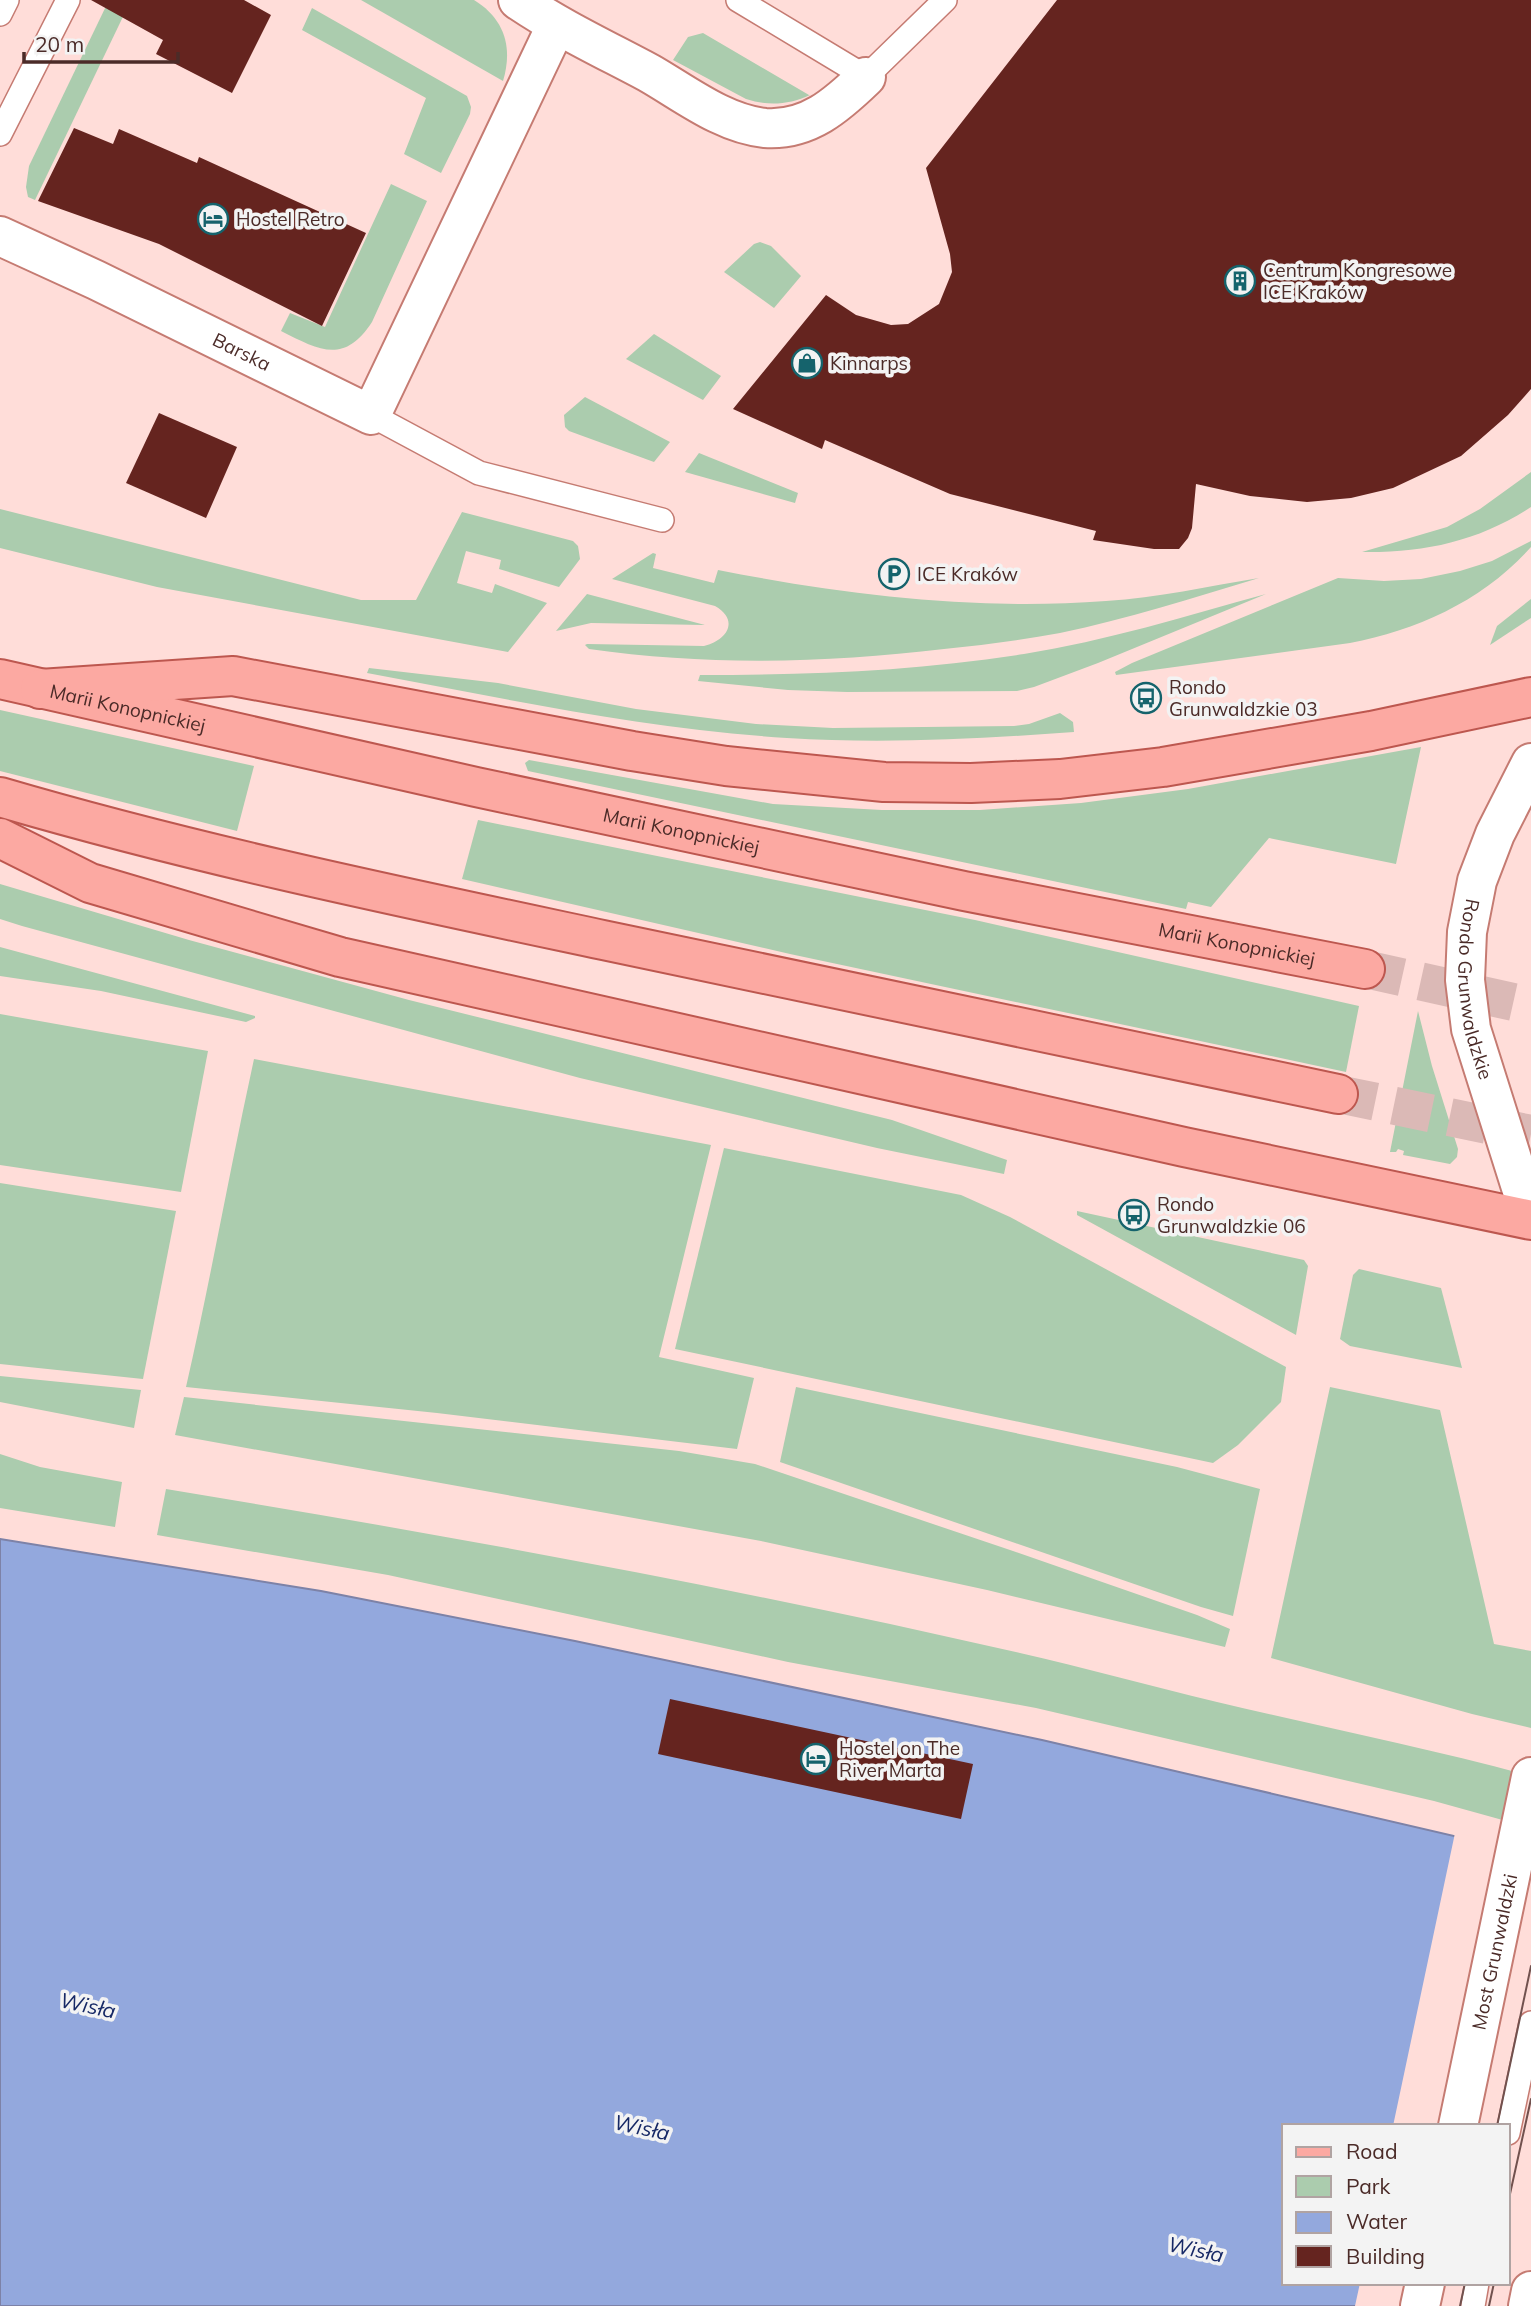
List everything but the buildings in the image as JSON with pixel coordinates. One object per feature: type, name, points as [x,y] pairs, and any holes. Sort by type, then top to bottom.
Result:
[{"type":"main road","points":[[40,689],[233,676],[632,751],[726,766],[884,782],[971,783],[1060,779],[1163,767],[1371,731],[1531,697]]},
{"type":"main road","name":"Marii Konopnickiej","points":[[0,679],[477,787],[964,891],[1365,970]]},
{"type":"main road","points":[[0,797],[276,868],[457,909],[1338,1094]]},
{"type":"main road","points":[[0,838],[90,883],[341,957],[1170,1144],[1531,1220]]},
{"type":"street","points":[[518,0],[562,13],[646,72],[722,115],[764,128],[796,125],[814,119],[839,104],[866,77]]},
{"type":"street","points":[[371,415],[562,13]]},
{"type":"street","name":"Barska","points":[[0,236],[371,415]]},
{"type":"street","name":"Rondo Grunwaldzkie","points":[[1531,763],[1495,834],[1477,881],[1467,932],[1465,981],[1471,1029],[1531,1220]]},
{"type":"street","name":"Most Grunwaldzki","points":[[1458,2124],[1531,1777]]},
{"type":"street","points":[[1420,2306],[1424,2285]]},
{"type":"street","points":[[1528,2306],[1531,2291]]},
{"type":"lane","points":[[0,14],[7,0]]},
{"type":"lane","points":[[0,134],[68,0]]},
{"type":"lane","points":[[738,0],[866,77],[944,0]]},
{"type":"lane","name":"Barska","points":[[371,415],[479,473],[662,520]]},
{"type":"lane","points":[[1510,2124],[1531,2023]]},
{"type":"lane","points":[[1473,2306],[1477,2285]]},
{"type":"green space","points":[[109,0],[131,0],[35,200],[28,197],[26,187],[29,166]]},
{"type":"green space","points":[[361,0],[474,0],[493,16],[504,35],[507,57],[503,81]]},
{"type":"green space","points":[[312,8],[467,96],[471,107],[470,114],[441,173],[404,154],[426,98],[302,30]]},
{"type":"green space","points":[[703,33],[810,95],[786,103],[746,99],[673,60],[688,37]]},
{"type":"green space","points":[[391,184],[427,201],[372,322],[362,336],[341,349],[330,350],[307,344],[281,331],[290,313],[325,327]]},
{"type":"green space","points":[[760,242],[771,246],[801,276],[774,308],[724,272],[754,244]]},
{"type":"green space","points":[[654,334],[721,376],[703,400],[626,359]]},
{"type":"green space","points":[[585,397],[670,442],[654,462],[569,431],[565,427],[564,415]]},
{"type":"green space","points":[[699,453],[798,493],[795,503],[685,472]]},
{"type":"green space","points":[[1531,472],[1531,507],[1491,529],[1429,547],[1362,552],[1447,527],[1480,509]]},
{"type":"green space","points":[[0,509],[361,600],[416,600],[462,512],[573,541],[578,546],[580,559],[559,587],[499,569],[501,560],[466,551],[457,583],[492,593],[495,584],[547,603],[508,652],[157,587],[0,548]]},
{"type":"green space","points":[[1531,541],[1531,547],[1492,583],[1448,610],[1400,630],[1350,643],[1116,675],[1115,672],[1338,578],[1384,581],[1421,579],[1492,561]]},
{"type":"green space","points":[[653,553],[656,554],[653,568],[714,583],[718,570],[814,587],[911,599],[1008,604],[1057,604],[1164,595],[1259,578],[1135,615],[1060,633],[900,654],[766,661],[678,658],[589,649],[585,645],[704,646],[724,635],[729,623],[723,612],[715,606],[612,579]]},
{"type":"green space","points":[[587,594],[705,625],[591,623],[556,631]]},
{"type":"green space","points":[[1266,594],[1098,663],[1017,691],[847,692],[788,690],[698,681],[700,675],[862,671],[1024,654],[1116,635]]},
{"type":"green space","points":[[1531,599],[1531,618],[1490,645],[1497,626]]},
{"type":"green space","points":[[369,668],[498,683],[636,709],[756,724],[833,728],[1014,726],[1029,724],[1060,713],[1073,722],[1074,732],[895,741],[823,740],[734,734],[524,703],[367,673]]},
{"type":"green space","points":[[0,710],[254,766],[237,831],[0,771]]},
{"type":"green space","points":[[1421,747],[1396,864],[1269,838],[1211,907],[1188,902],[1186,909],[528,771],[525,763],[529,760],[773,804],[882,810],[980,810],[1081,803],[1188,789]]},
{"type":"green space","points":[[478,820],[975,920],[1359,1006],[1346,1072],[790,954],[462,879]]},
{"type":"green space","points":[[0,884],[189,940],[409,1000],[892,1120],[1007,1160],[1004,1174],[877,1148],[580,1078],[22,926],[0,919]]},
{"type":"green space","points":[[0,947],[255,1018],[246,1022],[101,991],[0,976]]},
{"type":"green space","points":[[1418,1011],[1458,1149],[1457,1157],[1450,1164],[1403,1155],[1404,1151],[1398,1149],[1396,1152],[1390,1152]]},
{"type":"green space","points":[[0,1014],[208,1051],[181,1192],[0,1165]]},
{"type":"green space","points":[[254,1059],[711,1145],[659,1357],[754,1378],[737,1449],[437,1413],[186,1387]]},
{"type":"green space","points":[[724,1148],[961,1195],[1010,1217],[1286,1367],[1281,1402],[1238,1445],[1213,1463],[675,1349]]},
{"type":"green space","points":[[0,1183],[176,1211],[143,1379],[0,1364]]},
{"type":"green space","points":[[1077,1211],[1304,1260],[1308,1266],[1296,1335],[1077,1215]]},
{"type":"green space","points":[[1359,1269],[1441,1288],[1462,1368],[1350,1346],[1340,1339],[1353,1275]]},
{"type":"green space","points":[[0,1376],[141,1390],[134,1428],[0,1402]]},
{"type":"green space","points":[[796,1387],[1177,1467],[1260,1489],[1233,1616],[780,1462]]},
{"type":"green space","points":[[1330,1387],[1440,1410],[1494,1644],[1531,1651],[1531,1728],[1271,1658]]},
{"type":"green space","points":[[184,1397],[679,1451],[755,1464],[1013,1551],[1230,1629],[1225,1647],[987,1590],[761,1541],[175,1435]]},
{"type":"green space","points":[[0,1454],[40,1467],[122,1482],[115,1527],[0,1508]]},
{"type":"green space","points":[[166,1489],[487,1544],[914,1629],[1492,1766],[1531,1776],[1531,1828],[1434,1801],[1036,1708],[788,1662],[388,1575],[157,1535]]},
{"type":"water","name":"Wisła","points":[[0,1539],[321,1591],[575,1641],[1042,1740],[1531,1854],[1531,2306],[0,2306]]},
{"type":"pier","points":[[1455,1833],[1531,1851],[1531,2306],[1355,2306],[1360,2285],[1510,2285],[1510,2124],[1393,2124]]},
{"type":"tunnel","points":[[1365,969],[1531,1006]]},
{"type":"tunnel","points":[[1338,1094],[1531,1134]]},
{"type":"tram line","points":[[1497,2124],[1531,1966]]},
{"type":"tram line","points":[[1510,2194],[1531,2099]]},
{"type":"tram line","points":[[1460,2306],[1465,2285]]},
{"type":"tram line","points":[[1489,2306],[1494,2285]]},
{"type":"place","name":"Hostel Retro","points":[[213,219]]},
{"type":"place","name":"Centrum Kongresowe ICE Kraków","points":[[1240,281]]},
{"type":"place","name":"Kinnarps","points":[[807,363]]},
{"type":"place","name":"ICE Kraków","points":[[894,574]]},
{"type":"place","name":"Rondo Grunwaldzkie 03","points":[[1146,698]]},
{"type":"place","name":"Rondo Grunwaldzkie 06","points":[[1134,1215]]},
{"type":"place","name":"Hostel on The River Marta","points":[[816,1759]]}]
